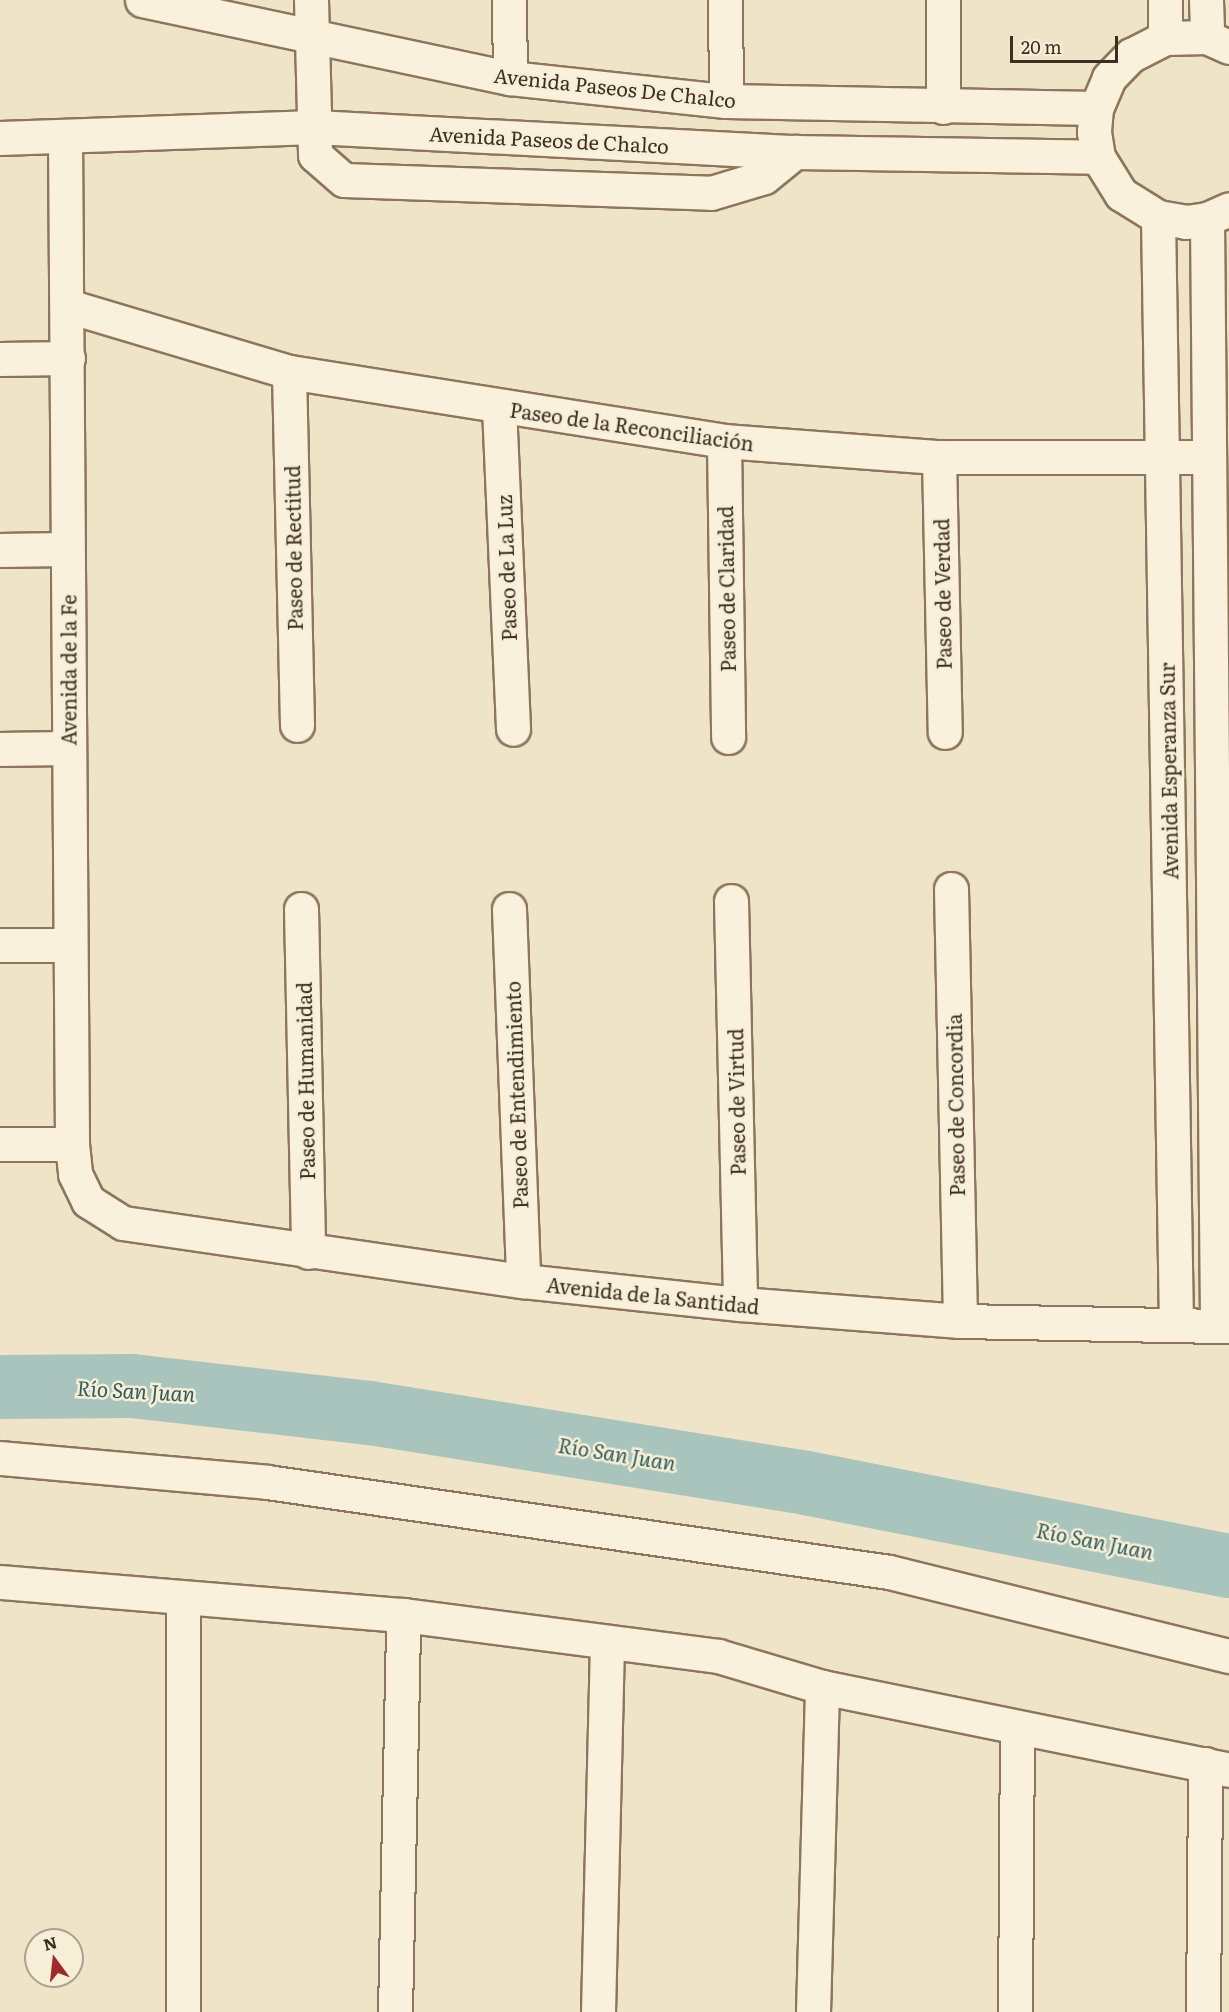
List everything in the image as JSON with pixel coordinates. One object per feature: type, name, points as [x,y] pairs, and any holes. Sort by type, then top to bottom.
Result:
[{"type":"street","name":"Avenida Paseos De Chalco","points":[[142,0],[312,38],[510,78],[726,101],[943,107],[1096,108]]},
{"type":"street","points":[[310,0],[315,155],[344,180],[711,193],[764,177],[795,152]]},
{"type":"street","points":[[509,0],[510,78]]},
{"type":"street","points":[[725,0],[726,101]]},
{"type":"street","points":[[943,0],[943,107]]},
{"type":"street","points":[[1165,0],[1165,38]]},
{"type":"street","points":[[1206,0],[1218,42],[1165,38],[1131,55],[1109,78],[1096,108],[1094,132],[1098,157],[1121,194],[1158,217],[1186,222],[1218,214],[1209,458],[1223,1326]]},
{"type":"street","name":"Avenida Paseos de Chalco","points":[[0,138],[315,127],[795,152],[1098,157]]},
{"type":"street","name":"Avenida de la Fe","points":[[65,136],[68,306],[68,945],[72,1144],[75,1174],[88,1201]]},
{"type":"street","name":"Avenida Esperanza Sur","points":[[1158,217],[1176,1325]]},
{"type":"street","name":"Paseo de la Reconciliación","points":[[68,306],[289,372],[724,441],[939,457],[1209,458]]},
{"type":"street","points":[[0,359],[68,358]]},
{"type":"street","name":"Paseo de Rectitud","points":[[289,372],[297,725]]},
{"type":"street","name":"Paseo de La Luz","points":[[499,407],[513,729]]},
{"type":"street","name":"Paseo de Claridad","points":[[724,441],[728,737]]},
{"type":"street","name":"Paseo de Verdad","points":[[939,457],[945,732]]},
{"type":"street","points":[[0,550],[67,549]]},
{"type":"street","points":[[0,749],[68,748]]},
{"type":"street","name":"Paseo de Concordia","points":[[951,889],[960,1321]]},
{"type":"street","name":"Paseo de Virtud","points":[[731,901],[740,1304]]},
{"type":"street","name":"Paseo de Humanidad","points":[[301,909],[308,1252]]},
{"type":"street","name":"Paseo de Entendimiento","points":[[509,909],[523,1281]]},
{"type":"street","points":[[0,945],[68,945]]},
{"type":"street","points":[[0,1144],[72,1144]]},
{"type":"street","name":"Avenida de la Santidad","points":[[88,1201],[123,1223],[308,1252],[523,1281],[740,1304],[960,1321],[1223,1326]]},
{"type":"street","points":[[0,1458],[267,1482],[889,1572],[1229,1656]]},
{"type":"street","points":[[0,1582],[403,1615],[718,1656],[822,1687],[1217,1767],[1203,2012]]},
{"type":"street","points":[[183,1598],[183,2012]]},
{"type":"street","points":[[395,2012],[403,1615]]},
{"type":"street","points":[[598,2012],[607,1642]]},
{"type":"street","points":[[813,2012],[822,1687]]},
{"type":"street","points":[[1015,2012],[1017,1728]]},
{"type":"waterway","name":"Río San Juan","points":[[0,1387],[132,1386],[370,1413],[806,1483],[1229,1566]]}]
